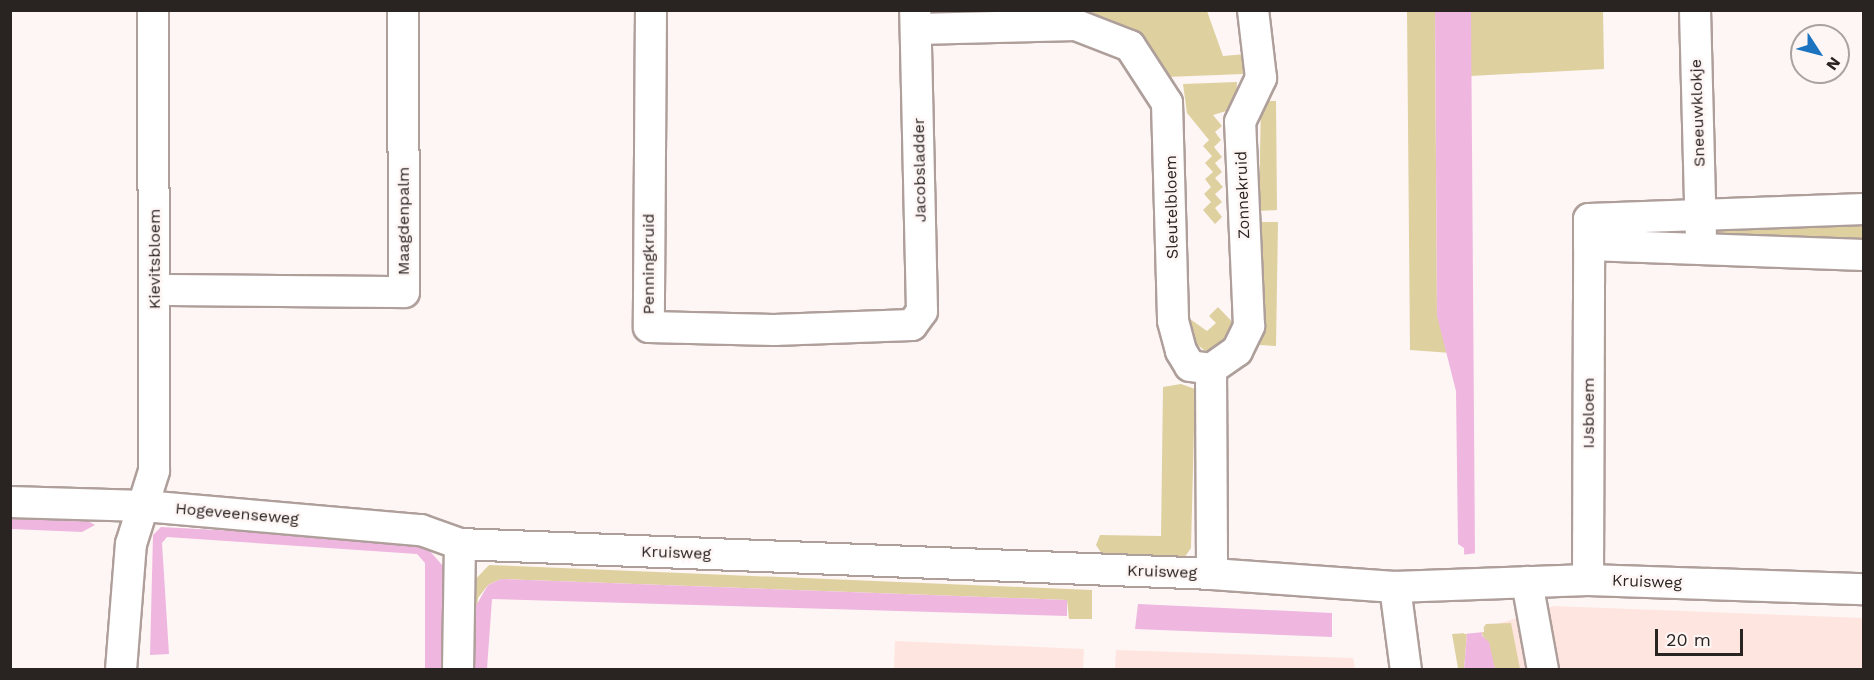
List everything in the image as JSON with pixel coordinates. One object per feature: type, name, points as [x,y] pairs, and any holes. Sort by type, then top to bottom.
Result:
[{"type":"street","name":"Kievitsbloem","points":[[121,669],[131,544],[154,471],[156,290],[153,10]]},
{"type":"street","name":"Maagdenpalm","points":[[156,290],[404,292],[403,10]]},
{"type":"street","name":"Penningkruid","points":[[651,10],[649,327],[912,325]]},
{"type":"street","name":"Zonnekruid","points":[[1211,369],[1237,351],[1249,326],[1240,122],[1261,78],[1253,10]]},
{"type":"street","name":"Sneeuwklokje","points":[[1695,10],[1701,215]]},
{"type":"street","name":"Jacobsladder","points":[[912,325],[922,311],[916,20]]},
{"type":"street","name":"Sleutelbloem","points":[[916,20],[1076,25],[1130,46],[1167,103],[1173,321],[1180,351],[1190,366],[1211,369]]},
{"type":"street","name":"IJsbloem","points":[[1588,580],[1589,219],[1863,209]]},
{"type":"street","points":[[1701,215],[1701,248]]},
{"type":"street","points":[[1589,245],[1863,255]]},
{"type":"street","points":[[1211,369],[1212,574]]},
{"type":"street","name":"Hogeveenseweg","points":[[10,502],[144,506],[421,530],[460,544]]},
{"type":"street","points":[[458,669],[460,544]]},
{"type":"street","name":"Kruisweg","points":[[460,544],[1212,574],[1395,587],[1588,580],[1863,590]]},
{"type":"street","points":[[1527,582],[1543,669]]},
{"type":"street","points":[[1395,587],[1406,669]]},
{"type":"shaded area","points":[[1079,11],[1207,11],[1223,56],[1246,54],[1243,74],[1166,77],[1125,28]]},
{"type":"shaded area","points":[[1407,11],[1435,11],[1437,316],[1451,353],[1410,350]]},
{"type":"shaded area","points":[[1435,11],[1471,11],[1475,555],[1482,636],[1489,642],[1495,669],[1464,669],[1467,633],[1464,548],[1458,544],[1456,391],[1437,316]]},
{"type":"shaded area","points":[[1471,11],[1603,11],[1604,69],[1470,76]]},
{"type":"shaded area","points":[[1237,82],[1236,108],[1213,115],[1222,126],[1215,132],[1221,140],[1214,147],[1222,157],[1215,163],[1222,172],[1215,178],[1223,187],[1215,194],[1222,202],[1215,208],[1222,217],[1215,224],[1203,210],[1211,202],[1204,194],[1211,187],[1205,179],[1213,172],[1205,163],[1212,156],[1203,146],[1209,140],[1187,113],[1183,84]]},
{"type":"shaded area","points":[[1261,101],[1276,101],[1277,210],[1259,211]]},
{"type":"shaded area","points":[[1863,217],[1863,247],[1717,240],[1710,226]]},
{"type":"shaded area","points":[[1262,222],[1278,222],[1276,346],[1260,345]]},
{"type":"shaded area","points":[[1218,307],[1240,330],[1223,352],[1205,351],[1192,340],[1190,319],[1207,331],[1216,323],[1209,316]]},
{"type":"shaded area","points":[[1181,384],[1195,389],[1191,548],[1184,558],[1102,554],[1096,545],[1100,535],[1161,536],[1163,387]]},
{"type":"shaded area","points":[[11,518],[88,521],[95,525],[82,532],[11,529]]},
{"type":"shaded area","points":[[161,527],[421,541],[443,566],[442,669],[425,669],[425,563],[417,554],[167,537],[162,543],[169,654],[150,655],[153,535]]},
{"type":"shaded area","points":[[489,565],[1092,590],[1092,619],[1069,619],[1067,600],[501,579],[488,585],[478,598],[473,669],[469,670],[470,585]]},
{"type":"shaded area","points":[[501,579],[1067,600],[1067,616],[492,599],[487,669],[473,669],[474,609],[488,585]]},
{"type":"shaded area","points":[[1138,604],[1332,613],[1332,637],[1135,629]]},
{"type":"shaded area","points":[[1553,606],[1863,618],[1863,669],[1500,669],[1492,626]]},
{"type":"shaded area","points":[[1511,623],[1520,669],[1495,669],[1481,631],[1486,624]]},
{"type":"shaded area","points":[[1467,633],[1464,669],[1449,670],[1458,668],[1452,634]]},
{"type":"shaded area","points":[[895,641],[1084,649],[1083,669],[894,669]]},
{"type":"shaded area","points":[[1116,650],[1353,658],[1355,669],[1115,669]]},
{"type":"pier","points":[[1478,553],[1484,632],[1464,634],[1461,555]]}]
